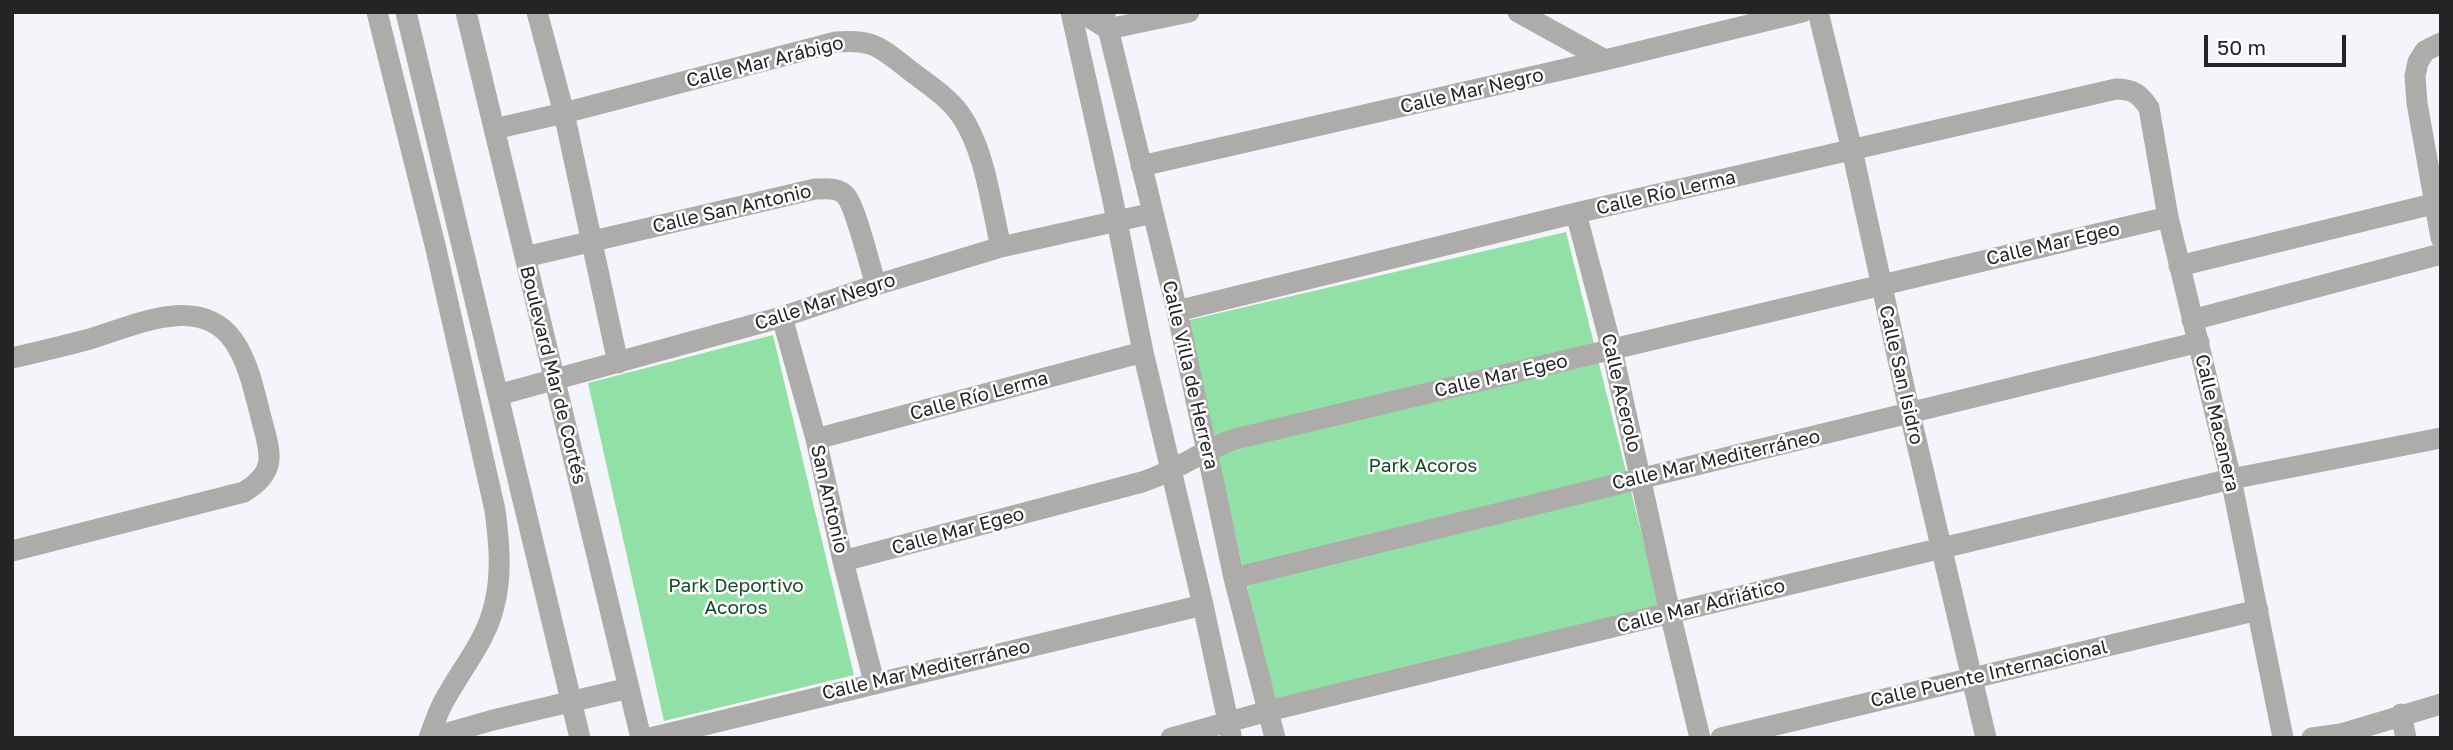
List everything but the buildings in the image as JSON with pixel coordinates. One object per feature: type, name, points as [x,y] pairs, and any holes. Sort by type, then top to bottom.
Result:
[{"type":"street","points":[[377,12],[435,245],[495,510],[499,540],[500,576],[495,604],[485,631],[441,707],[429,738]]},
{"type":"street","points":[[405,12],[580,738]]},
{"type":"street","name":"Boulevard Mar de Cortés","points":[[466,12],[641,738]]},
{"type":"street","points":[[537,12],[564,113],[618,363]]},
{"type":"street","name":"Calle Villa de Herrera","points":[[1071,12],[1143,352],[1230,731]]},
{"type":"street","points":[[1081,12],[1106,21],[1189,12]]},
{"type":"street","points":[[1518,12],[1605,60]]},
{"type":"street","name":"Calle Mar Negro","points":[[1141,166],[1802,12]]},
{"type":"street","name":"Calle San Isidro","points":[[1818,12],[1986,738]]},
{"type":"street","name":"Calle Villa de Herrera","points":[[1106,21],[1177,311],[1234,578],[1275,738]]},
{"type":"street","name":"Calle Mar Arábigo","points":[[494,129],[836,41],[867,42],[882,49],[946,98],[959,113],[972,133],[1001,247]]},
{"type":"street","points":[[2441,43],[2425,51],[2418,62],[2415,76],[2417,103],[2438,203],[2441,238]]},
{"type":"street","name":"Calle Río Lerma","points":[[1177,311],[1576,213],[2116,89],[2129,89],[2141,96],[2150,108]]},
{"type":"street","name":"Calle Macanera","points":[[2150,108],[2168,217],[2231,479],[2283,738]]},
{"type":"street","name":"Calle San Antonio","points":[[525,257],[815,189],[835,189],[846,195],[853,209],[876,285]]},
{"type":"street","points":[[2179,266],[2438,203]]},
{"type":"street","name":"Calle Mar Negro","points":[[498,395],[782,317],[1001,247],[1153,213]]},
{"type":"street","name":"Calle Acerolo","points":[[1576,213],[1612,350],[1700,738]]},
{"type":"street","name":"Calle Mar Egeo","points":[[843,561],[1142,482],[1170,471],[1207,449],[1249,436],[2168,217]]},
{"type":"street","points":[[2192,320],[2441,254]]},
{"type":"street","points":[[12,358],[86,340],[160,317],[187,315],[205,318],[232,339],[245,361],[270,450],[268,470],[260,483],[244,492],[12,551]]},
{"type":"street","name":"San Antonio","points":[[782,317],[816,439],[874,682]]},
{"type":"street","name":"Calle Mar Mediterráneo","points":[[1234,578],[2199,342]]},
{"type":"street","name":"Calle Río Lerma","points":[[816,439],[1143,352]]},
{"type":"street","name":"Calle Mar Adriático","points":[[1171,738],[1230,731],[1268,711],[2231,479],[2441,438]]},
{"type":"street","name":"Calle Mar Mediterráneo","points":[[650,738],[1203,605]]},
{"type":"street","name":"Calle Puente Internacional","points":[[1721,738],[2258,610]]},
{"type":"street","points":[[429,738],[629,688]]},
{"type":"street","points":[[2312,738],[2338,736],[2441,704]]},
{"type":"street","points":[[2401,715],[2406,738]]},
{"type":"green space","name":"Park Acoros","points":[[1566,232],[1661,611],[1274,700],[1185,321]]},
{"type":"green space","name":"Park Deportivo Acoros","points":[[773,335],[854,675],[664,721],[588,383]]}]
